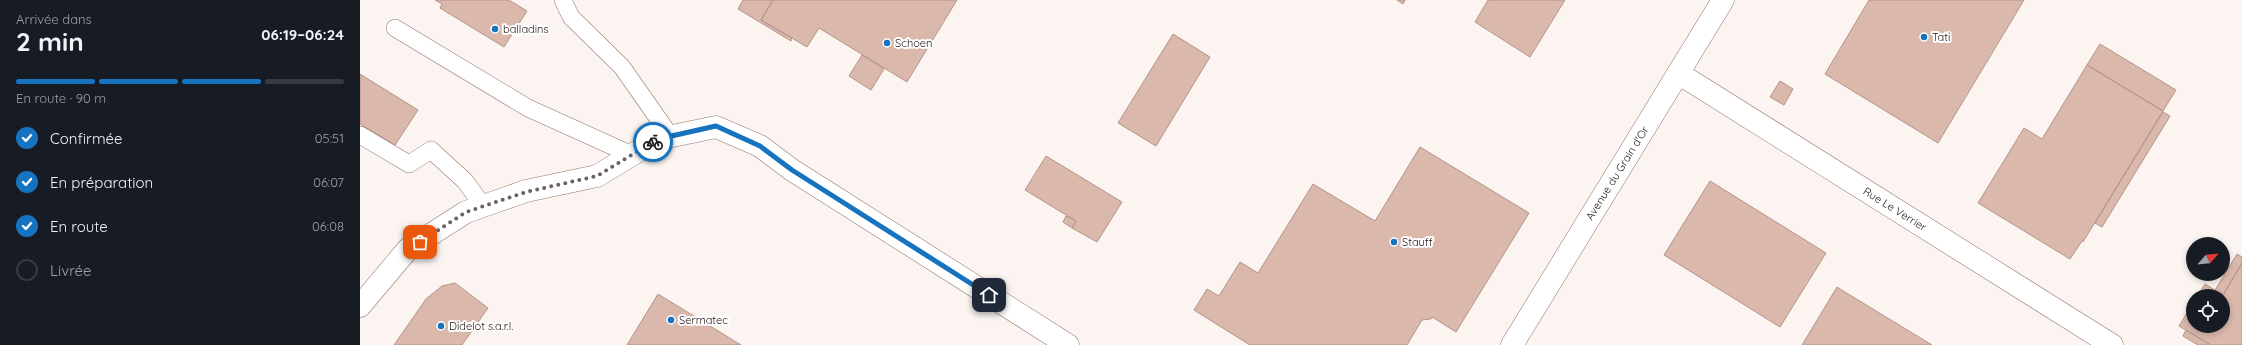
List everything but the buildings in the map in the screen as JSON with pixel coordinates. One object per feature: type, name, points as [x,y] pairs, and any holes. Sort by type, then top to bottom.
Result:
[{"type":"street","name":"Avenue du Grain d'Or","points":[[1512,345],[1723,0]]},
{"type":"street","name":"Rue Le Verrier","points":[[1678,73],[2112,345]]},
{"type":"street","points":[[360,306],[408,249],[466,212],[526,192],[597,176],[658,139],[716,126],[760,146],[792,170],[1068,345]]},
{"type":"lane","points":[[563,0],[571,17],[622,67],[671,137]]},
{"type":"lane","points":[[395,28],[528,108],[632,155]]},
{"type":"lane","points":[[360,135],[409,164],[431,150],[465,181],[484,206]]},
{"type":"way so far","points":[[420,242],[466,212],[526,192],[597,176],[653,142]]},
{"type":"place","name":"balladins","points":[[495,29]]},
{"type":"place","name":"Tati","points":[[1924,37]]},
{"type":"place","name":"Schoen","points":[[887,43]]},
{"type":"place","name":"Stauff","points":[[1394,242]]},
{"type":"place","name":"Sermatec","points":[[671,320]]},
{"type":"place","name":"Didelot s.a.r.l.","points":[[441,326]]},
{"type":"route","points":[[653,142],[658,139],[716,126],[760,146],[792,170],[989,295]]}]
